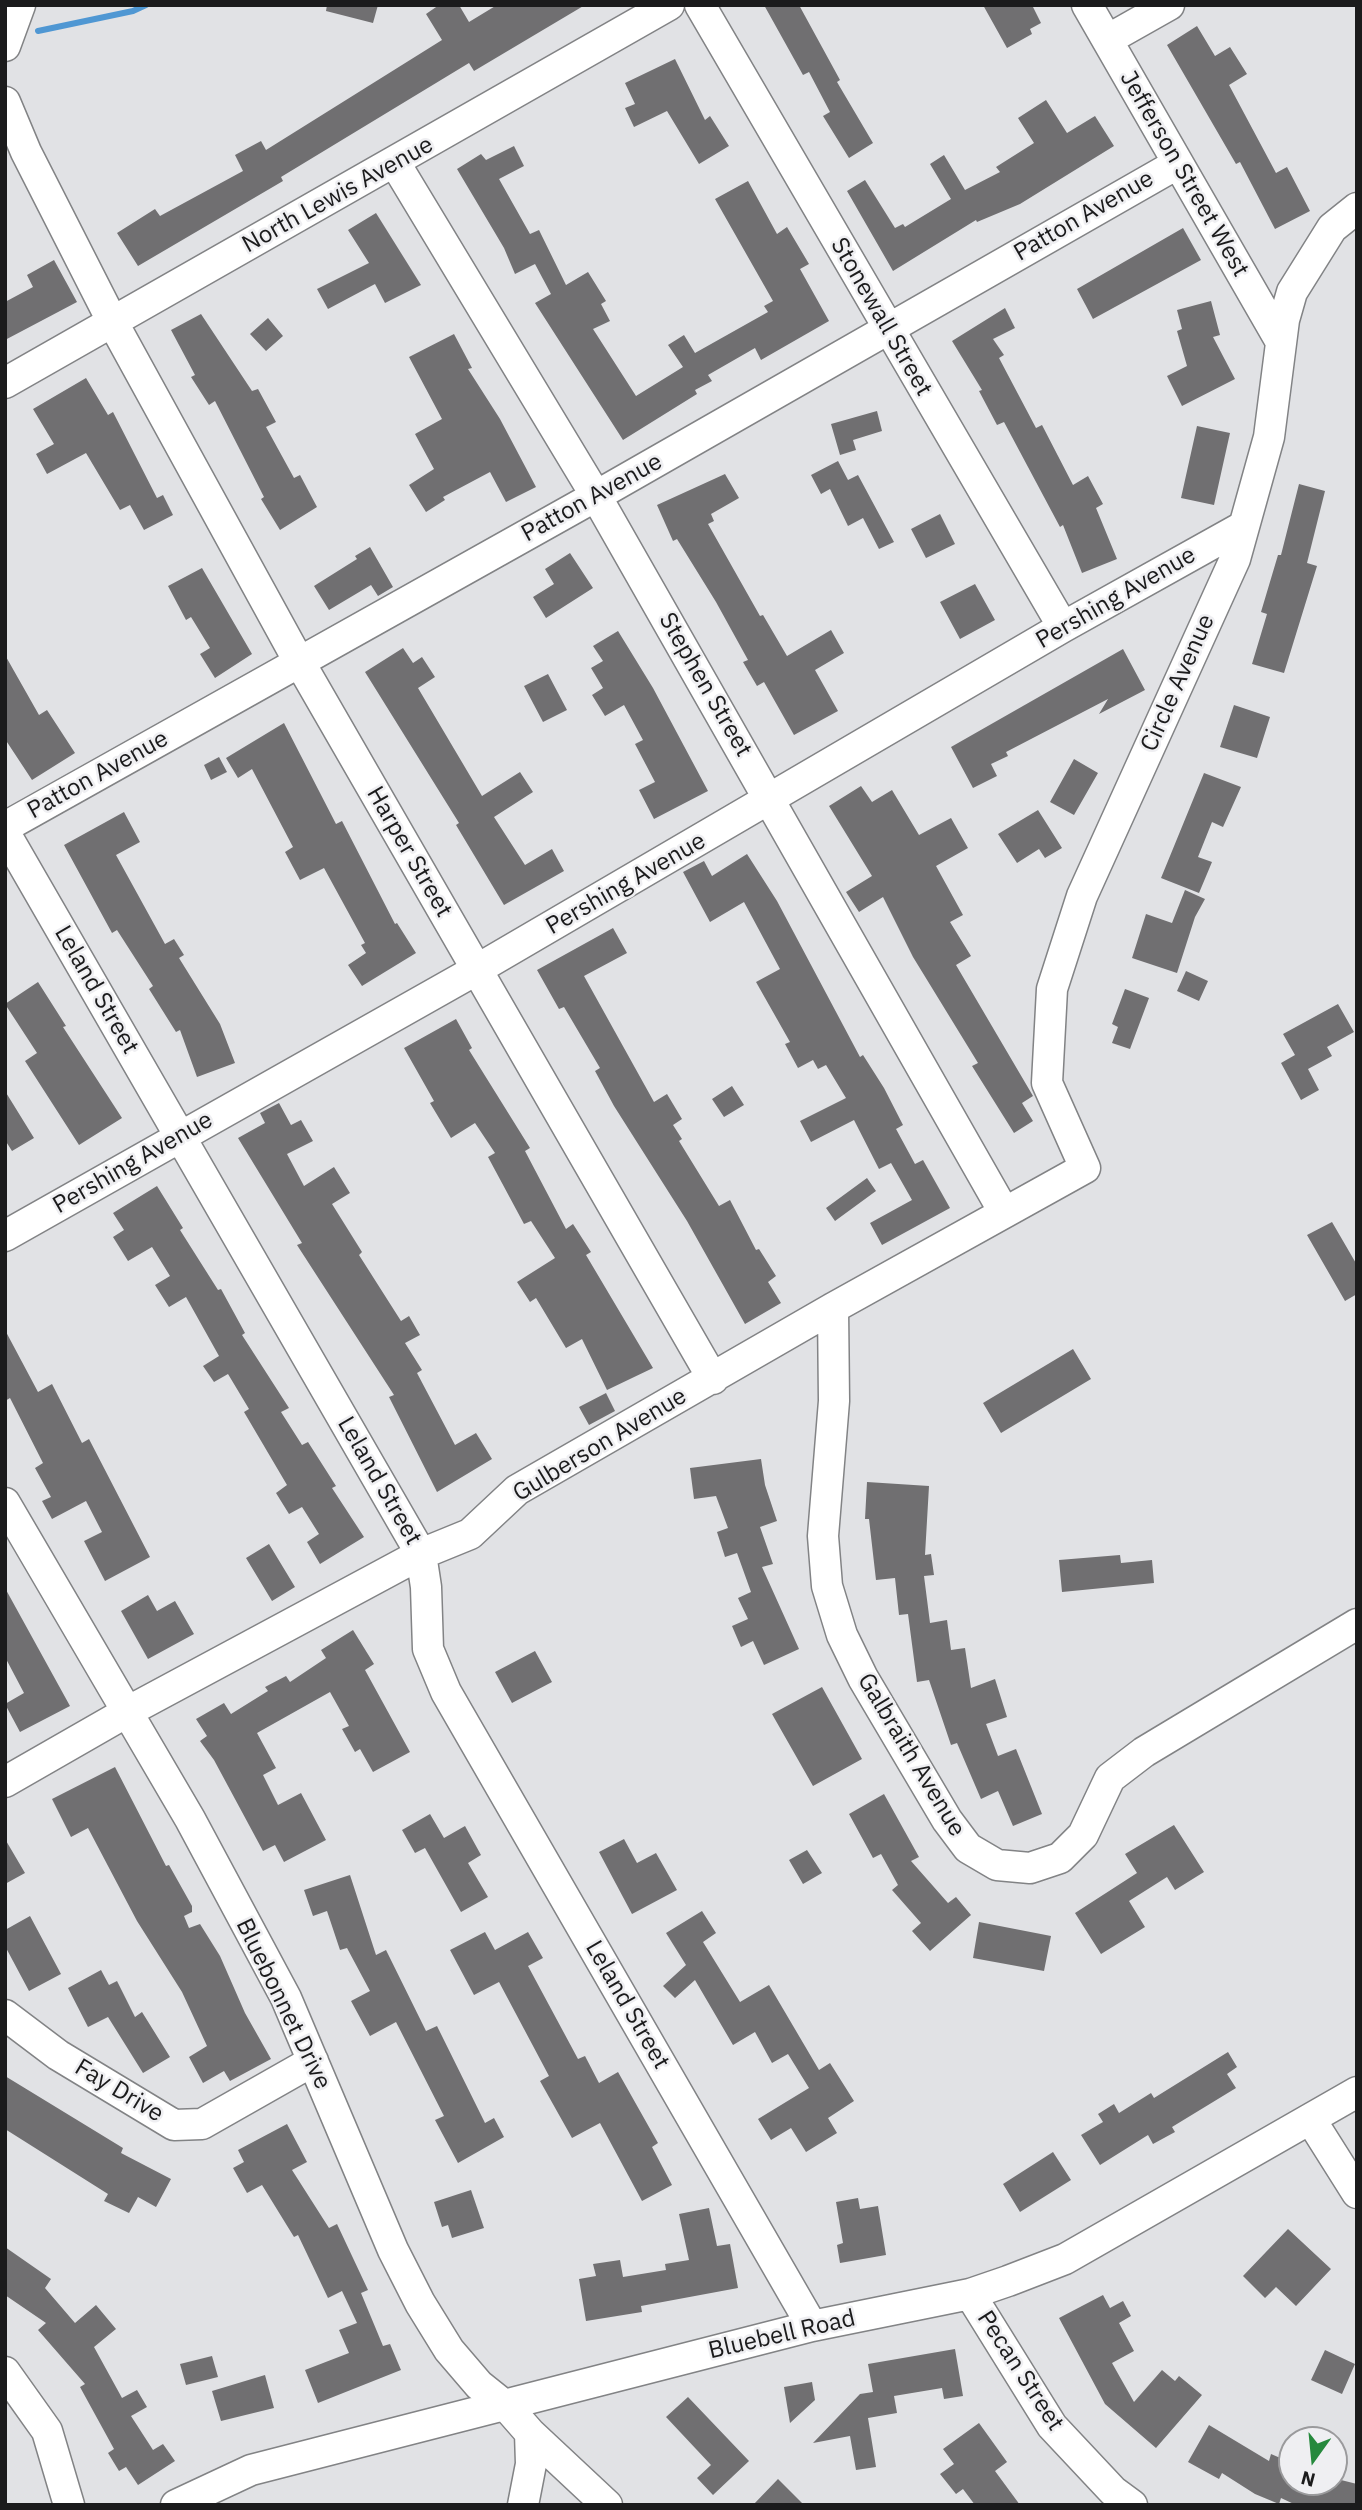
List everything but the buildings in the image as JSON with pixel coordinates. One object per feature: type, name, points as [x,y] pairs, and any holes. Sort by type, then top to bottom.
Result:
[{"type":"street","points":[[5,46],[20,5]]},
{"type":"street","name":"North Lewis Avenue","points":[[5,383],[669,5]]},
{"type":"street","name":"Stonewall Street","points":[[700,5],[1063,627]]},
{"type":"street","name":"Jefferson Street West","points":[[1087,5],[1281,342]]},
{"type":"street","points":[[1107,40],[1169,5]]},
{"type":"street","name":"Harper Street","points":[[5,102],[26,152],[112,321],[299,661],[713,1379]]},
{"type":"street","name":"Stephen Street","points":[[395,163],[596,496],[772,800],[1004,1212]]},
{"type":"street","name":"Patton Avenue","points":[[5,827],[596,496],[1177,164]]},
{"type":"street","name":"Circle Avenue","points":[[1084,1168],[1047,1083],[1052,989],[1082,896],[1235,559],[1269,437],[1281,342],[1292,292],[1312,256],[1332,228],[1357,208]]},
{"type":"street","name":"Pershing Avenue","points":[[5,1236],[179,1135],[476,970],[772,800],[1063,627],[1244,526]]},
{"type":"street","name":"Leland Street","points":[[5,833],[421,1554],[426,1587],[428,1649],[446,1692],[812,2326]]},
{"type":"street","name":"Gulberson Avenue","points":[[5,1782],[127,1712],[421,1554],[470,1534],[517,1490],[833,1308],[1084,1168]]},
{"type":"street","name":"Galbraith Avenue","points":[[833,1308],[834,1401],[823,1536],[827,1586],[842,1635],[863,1678],[947,1820],[968,1848],[997,1865],[1030,1868],[1060,1857],[1083,1835],[1110,1777],[1144,1752],[1357,1624]]},
{"type":"street","name":"Bluebonnet Drive","points":[[5,1503],[190,1819],[286,1998],[393,2250],[420,2303],[449,2350],[479,2385],[504,2405],[607,2505]]},
{"type":"street","name":"Fay Drive","points":[[5,2015],[58,2055],[174,2125],[202,2124],[313,2061]]},
{"type":"street","name":"Bluebell Road","points":[[176,2505],[251,2470],[812,2326],[970,2294],[1065,2259],[1357,2092]]},
{"type":"street","points":[[1311,2120],[1357,2193]]},
{"type":"street","name":"Pecan Street","points":[[970,2294],[1052,2426],[1112,2491],[1132,2505]]},
{"type":"street","points":[[5,2372],[47,2431],[69,2505]]},
{"type":"street","points":[[523,2505],[531,2464],[530,2433]]},
{"type":"waterway","points":[[38,31],[133,11],[146,5]]}]
